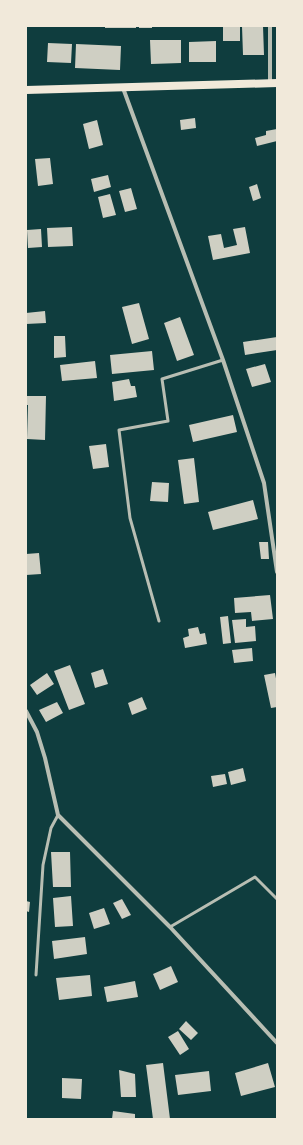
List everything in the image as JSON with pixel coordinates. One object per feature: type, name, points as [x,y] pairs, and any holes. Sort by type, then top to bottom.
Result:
[{"type":"main road","points":[[26,90],[274,83]]},
{"type":"street","points":[[270,26],[274,83]]},
{"type":"street","points":[[122,87],[223,360],[264,483],[277,572]]},
{"type":"street","points":[[26,711],[37,732],[45,758],[58,815],[170,927],[277,1044]]},
{"type":"lane","points":[[159,621],[130,518],[119,430],[168,421],[162,379],[223,360]]},
{"type":"lane","points":[[36,975],[43,865],[51,828],[58,815]]},
{"type":"lane","points":[[170,927],[255,877],[277,899]]},
{"type":"building","points":[[105,26],[136,26],[136,28],[105,28]]},
{"type":"building","points":[[139,26],[152,26],[152,28],[139,28]]},
{"type":"building","points":[[223,26],[240,26],[240,41],[223,41]]},
{"type":"building","points":[[242,26],[263,26],[264,55],[243,55]]},
{"type":"building","points":[[150,40],[181,40],[181,63],[151,64]]},
{"type":"building","points":[[216,41],[216,62],[189,62],[189,42]]},
{"type":"building","points":[[48,43],[72,44],[71,63],[47,62]]},
{"type":"building","points":[[76,44],[121,46],[120,70],[75,68]]},
{"type":"building","points":[[195,118],[196,128],[181,130],[180,120]]},
{"type":"building","points":[[97,120],[103,145],[89,149],[83,124]]},
{"type":"building","points":[[277,129],[277,141],[257,146],[255,138],[266,135],[266,131]]},
{"type":"building","points":[[50,158],[53,184],[38,186],[35,159]]},
{"type":"building","points":[[108,175],[111,187],[94,192],[91,179]]},
{"type":"building","points":[[257,184],[261,198],[253,201],[249,187]]},
{"type":"building","points":[[131,188],[137,209],[125,212],[119,191]]},
{"type":"building","points":[[110,194],[116,215],[103,218],[98,197]]},
{"type":"building","points":[[72,227],[73,246],[48,247],[47,228]]},
{"type":"building","points":[[245,227],[250,253],[213,260],[208,236],[221,234],[224,248],[237,245],[233,229]]},
{"type":"building","points":[[41,229],[42,247],[28,248],[27,230]]},
{"type":"building","points":[[139,303],[149,339],[132,344],[122,307]]},
{"type":"building","points":[[45,311],[46,323],[26,324],[26,313]]},
{"type":"building","points":[[180,317],[194,355],[177,361],[164,323]]},
{"type":"building","points":[[54,336],[65,336],[66,357],[54,358]]},
{"type":"building","points":[[277,337],[277,350],[245,355],[243,342]]},
{"type":"building","points":[[152,351],[154,370],[112,374],[110,355]]},
{"type":"building","points":[[95,361],[97,378],[62,381],[60,365]]},
{"type":"building","points":[[265,364],[271,382],[252,387],[246,369]]},
{"type":"building","points":[[129,379],[131,386],[135,386],[137,397],[114,401],[112,382]]},
{"type":"building","points":[[26,396],[46,396],[45,440],[27,439],[28,405],[26,405]]},
{"type":"building","points":[[233,415],[237,432],[193,442],[189,425]]},
{"type":"building","points":[[106,444],[109,467],[93,469],[89,446]]},
{"type":"building","points":[[194,458],[199,502],[184,504],[178,460]]},
{"type":"building","points":[[152,482],[169,483],[168,502],[150,501]]},
{"type":"building","points":[[253,500],[258,519],[213,530],[208,512]]},
{"type":"building","points":[[259,542],[268,542],[269,559],[261,559]]},
{"type":"building","points":[[39,553],[41,574],[26,575],[26,554]]},
{"type":"building","points":[[270,595],[273,619],[252,621],[251,612],[235,613],[234,598]]},
{"type":"building","points":[[228,616],[231,643],[223,644],[220,617]]},
{"type":"building","points":[[246,619],[246,627],[255,626],[256,641],[235,643],[232,620]]},
{"type":"building","points":[[198,627],[200,634],[205,633],[207,644],[185,648],[183,638],[189,636],[188,629]]},
{"type":"building","points":[[252,648],[253,661],[234,663],[232,650]]},
{"type":"building","points":[[70,665],[85,704],[69,710],[54,671]]},
{"type":"building","points":[[103,669],[108,684],[95,688],[91,673]]},
{"type":"building","points":[[47,673],[54,684],[37,695],[30,685]]},
{"type":"building","points":[[275,673],[277,684],[277,707],[271,708],[264,675]]},
{"type":"building","points":[[142,697],[147,709],[132,715],[128,703]]},
{"type":"building","points":[[57,702],[63,713],[46,722],[39,710]]},
{"type":"building","points":[[243,768],[246,781],[231,785],[228,772]]},
{"type":"building","points":[[225,774],[227,784],[213,787],[211,776]]},
{"type":"building","points":[[51,852],[70,852],[71,887],[53,887]]},
{"type":"building","points":[[71,896],[73,926],[55,927],[53,898]]},
{"type":"building","points":[[122,899],[131,915],[122,919],[113,903]]},
{"type":"building","points":[[26,901],[30,902],[29,912],[26,911]]},
{"type":"building","points":[[104,908],[110,924],[94,929],[89,913]]},
{"type":"building","points":[[85,937],[87,954],[54,959],[52,941]]},
{"type":"building","points":[[171,966],[178,982],[160,990],[153,974]]},
{"type":"building","points":[[90,975],[92,996],[59,1000],[56,978]]},
{"type":"building","points":[[135,981],[138,997],[107,1002],[104,987]]},
{"type":"building","points":[[186,1021],[198,1033],[191,1040],[179,1029]]},
{"type":"building","points":[[178,1031],[189,1049],[180,1055],[168,1037]]},
{"type":"building","points":[[163,1063],[170,1119],[153,1119],[146,1065]]},
{"type":"building","points":[[268,1063],[275,1087],[241,1096],[235,1073]]},
{"type":"building","points":[[119,1070],[135,1074],[136,1097],[121,1097]]},
{"type":"building","points":[[209,1071],[211,1091],[178,1095],[175,1075]]},
{"type":"building","points":[[62,1078],[82,1079],[81,1099],[62,1098]]},
{"type":"building","points":[[113,1111],[135,1114],[135,1119],[112,1119]]}]
